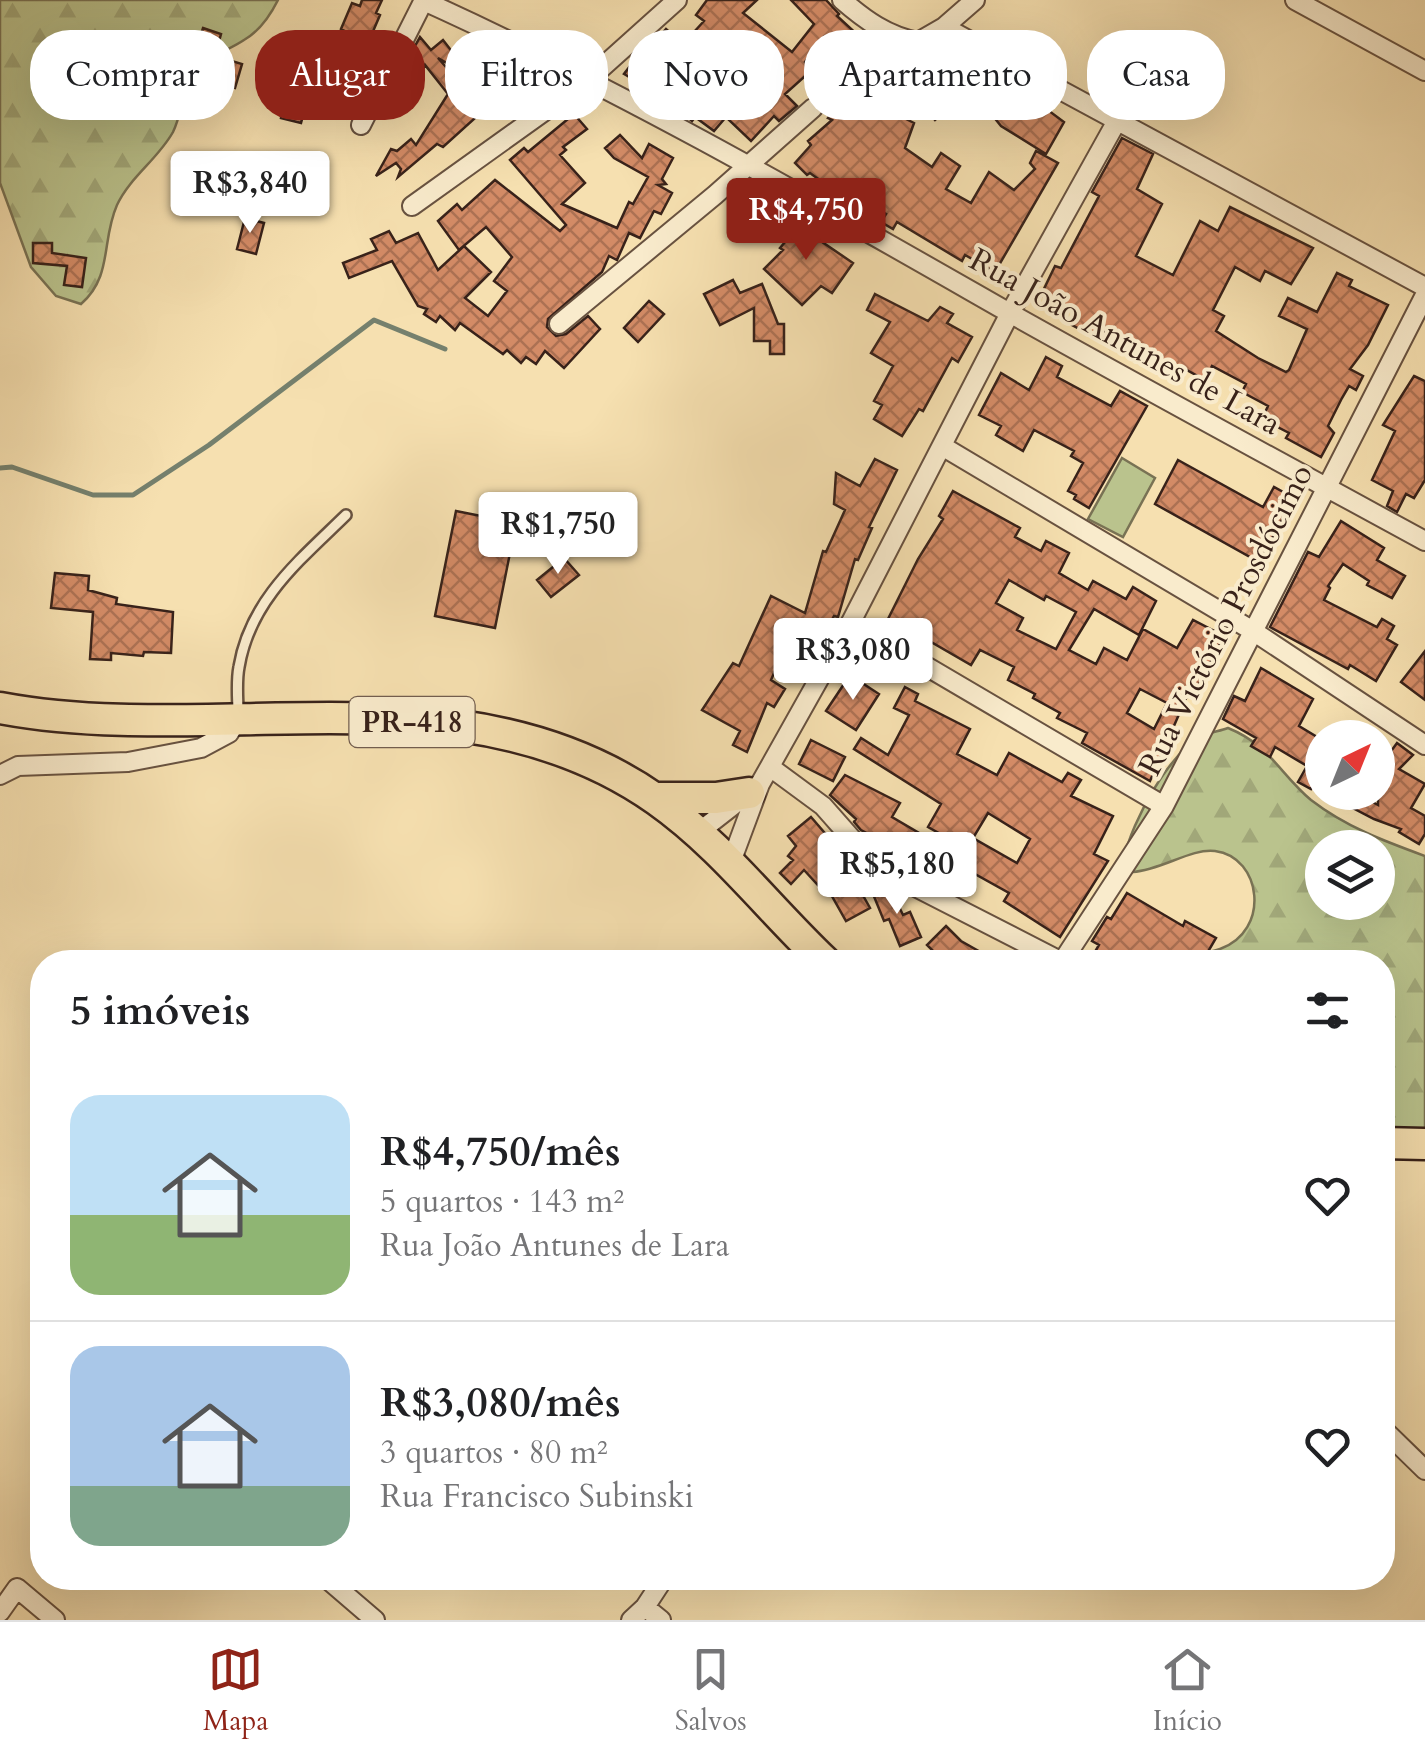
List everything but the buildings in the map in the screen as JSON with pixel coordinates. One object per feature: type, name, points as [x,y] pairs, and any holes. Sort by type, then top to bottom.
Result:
[{"type":"highway","name":"PR-418","points":[[0,708],[91,718],[392,720],[512,733],[582,756],[654,798],[731,862],[814,950]]},
{"type":"highway","points":[[654,798],[716,798],[754,788]]},
{"type":"highway","points":[[1395,1143],[1425,1144]]},
{"type":"street","points":[[361,125],[424,0]]},
{"type":"street","name":"Rua João Antunes de Lara","points":[[424,0],[488,30]]},
{"type":"street","points":[[608,62],[678,0]]},
{"type":"street","points":[[842,0],[866,21],[898,38],[918,42],[944,27],[975,0]]},
{"type":"street","points":[[1295,0],[1425,71]]},
{"type":"street","points":[[944,27],[1087,103]]},
{"type":"street","name":"Rua João Antunes de Lara","points":[[608,90],[749,164],[1010,313],[1425,541]]},
{"type":"street","points":[[559,324],[804,116]]},
{"type":"street","points":[[412,206],[532,120]]},
{"type":"street","points":[[699,832],[754,788],[770,767],[851,622],[1010,313],[1117,120]]},
{"type":"street","points":[[1120,120],[1425,287]]},
{"type":"street","name":"Rua Victório Prosdócimo","points":[[1070,950],[1164,806],[1425,295]]},
{"type":"street","points":[[942,446],[1253,630],[1425,745]]},
{"type":"street","points":[[851,622],[1164,806]]},
{"type":"street","points":[[0,776],[18,766],[99,765],[201,748],[229,733],[238,718]]},
{"type":"street","points":[[770,767],[822,806],[868,857],[894,876],[1039,950]]},
{"type":"street","points":[[731,862],[754,788]]},
{"type":"street","points":[[1395,1441],[1425,1470]]},
{"type":"street","points":[[0,1612],[17,1588],[55,1620]]},
{"type":"street","points":[[340,1590],[374,1620]]},
{"type":"street","points":[[655,1590],[638,1614],[661,1620]]},
{"type":"lane","points":[[238,718],[238,668],[250,627],[274,584],[346,515]]},
{"type":"green space","points":[[0,0],[278,0],[255,32],[235,45],[235,30],[30,30],[30,120],[177,120],[160,151],[117,205],[98,282],[81,304],[56,296],[31,267],[0,183]]},
{"type":"green space","points":[[1122,458],[1155,478],[1123,537],[1088,519]]},
{"type":"green space","points":[[1228,728],[1242,735],[1273,760],[1305,795],[1305,810],[1324,810],[1362,830],[1305,830],[1305,920],[1395,920],[1395,844],[1425,856],[1425,1147],[1395,1144],[1395,950],[1216,950],[1236,940],[1253,912],[1251,880],[1243,866],[1231,856],[1206,851],[1133,872],[1124,858],[1154,789],[1192,743]]},
{"type":"waterway","points":[[0,468],[12,467],[93,495],[133,495],[209,445],[374,320],[445,349]]}]
